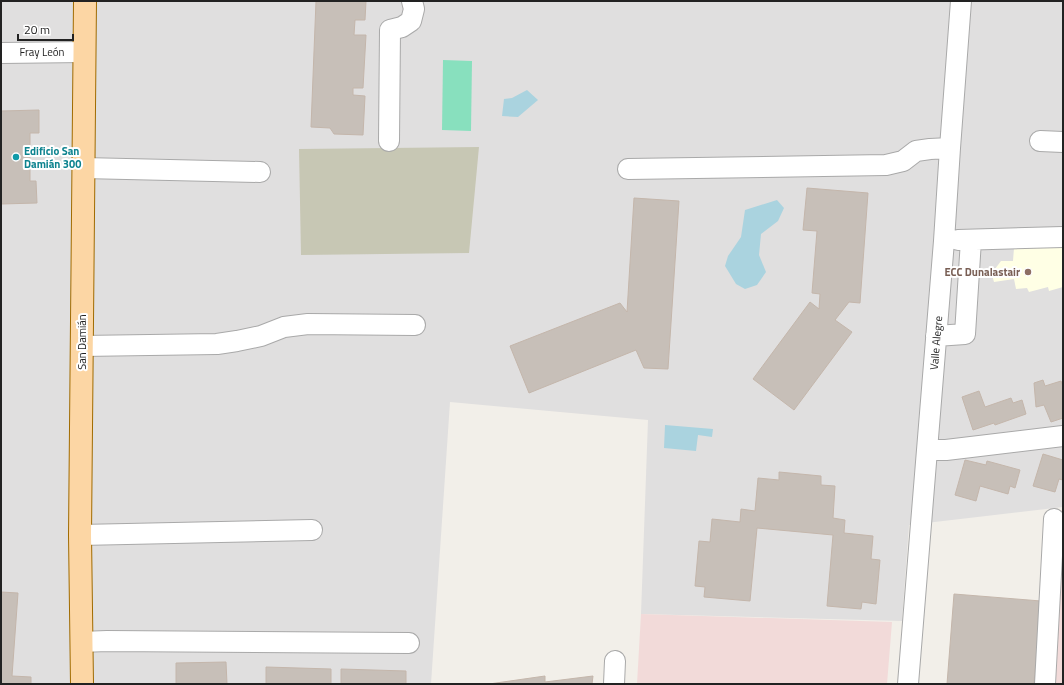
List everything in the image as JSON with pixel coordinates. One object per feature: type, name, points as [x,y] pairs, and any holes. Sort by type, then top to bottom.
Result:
[{"type":"main road","name":"San Damián","points":[[82,684],[80,535],[85,1]]},
{"type":"street","points":[[389,141],[390,30],[402,27],[411,21],[414,9],[412,1]]},
{"type":"street","name":"Valle Alegre","points":[[908,684],[944,241],[961,1]]},
{"type":"street","name":"Fray León","points":[[1,53],[84,52]]},
{"type":"street","points":[[1040,141],[1063,142]]},
{"type":"street","points":[[628,169],[886,165],[903,161],[916,151],[950,148]]},
{"type":"street","points":[[83,168],[260,172]]},
{"type":"street","points":[[944,241],[1063,237]]},
{"type":"street","points":[[936,336],[966,334],[972,240]]},
{"type":"street","points":[[82,346],[217,344],[261,336],[284,327],[308,324],[415,325]]},
{"type":"street","points":[[927,450],[946,450],[1063,436]]},
{"type":"street","points":[[1045,684],[1054,519]]},
{"type":"street","points":[[80,535],[312,530]]},
{"type":"street","points":[[81,642],[409,643]]},
{"type":"street","points":[[614,684],[615,660]]},
{"type":"shaded area","points":[[1,1],[1063,1],[1063,507],[909,525],[902,621],[641,614],[648,420],[450,402],[431,684],[1,684]]},
{"type":"shaded area","points":[[479,147],[469,253],[301,255],[299,149]]},
{"type":"shaded area","name":"ECC Dunalastair","points":[[1063,247],[1063,287],[1049,291],[1048,287],[1029,292],[1027,288],[1016,289],[1014,279],[994,282],[992,275],[1001,261],[1013,261],[1014,248]]},
{"type":"shaded area","points":[[1063,510],[1063,684],[1054,684],[1057,511]]},
{"type":"shaded area","points":[[641,614],[892,622],[887,684],[637,684]]},
{"type":"green space","points":[[443,60],[472,61],[471,131],[442,130]]},
{"type":"water","points":[[527,90],[538,100],[518,117],[502,116],[504,99],[512,98]]},
{"type":"water","points":[[777,200],[784,208],[778,221],[761,234],[759,255],[766,272],[757,285],[745,289],[736,284],[725,266],[728,256],[741,237],[745,210]]},
{"type":"water","points":[[665,425],[713,429],[712,437],[698,435],[696,451],[664,448]]},
{"type":"building","points":[[316,1],[366,1],[365,20],[355,20],[354,35],[366,35],[363,88],[353,88],[353,95],[365,96],[363,135],[334,134],[330,128],[311,127]]},
{"type":"building","name":"Edificio San Damián 300","points":[[39,110],[39,133],[30,133],[30,181],[36,181],[37,203],[1,204],[1,111]]},
{"type":"building","points":[[807,188],[868,193],[860,303],[849,302],[835,320],[852,332],[794,410],[753,379],[810,302],[819,309],[820,294],[812,293],[817,231],[803,230]]},
{"type":"building","points":[[634,198],[679,201],[668,369],[644,368],[636,350],[529,393],[510,346],[620,303],[627,312]]},
{"type":"building","points":[[1043,380],[1045,386],[1061,381],[1063,386],[1063,418],[1051,422],[1044,405],[1036,407],[1034,383]]},
{"type":"building","points":[[979,391],[985,407],[1011,398],[1013,403],[1022,400],[1026,414],[995,425],[994,423],[973,430],[962,397]]},
{"type":"building","points":[[1043,454],[1063,460],[1063,480],[1059,479],[1055,492],[1033,486]]},
{"type":"building","points":[[965,460],[986,465],[987,461],[1020,470],[1015,488],[1010,486],[1008,494],[980,486],[976,501],[955,495]]},
{"type":"building","points":[[779,472],[821,476],[821,485],[835,486],[833,518],[845,520],[844,533],[873,536],[871,559],[880,560],[876,604],[862,602],[861,609],[827,606],[833,535],[757,528],[750,601],[704,597],[705,587],[695,586],[699,541],[710,542],[712,519],[740,522],[741,509],[755,511],[758,478],[779,480]]},
{"type":"building","points":[[1,592],[18,593],[12,676],[31,677],[31,684],[1,684]]},
{"type":"building","points":[[954,594],[1041,601],[1034,683],[1044,684],[947,684]]},
{"type":"building","points":[[226,662],[227,684],[176,684],[176,663]]},
{"type":"building","points":[[266,667],[331,669],[331,684],[266,684]]},
{"type":"building","points":[[341,669],[406,671],[406,684],[341,684]]},
{"type":"building","points":[[545,676],[545,682],[593,676],[592,684],[489,684]]},
{"type":"place","name":"Edificio San Damián 300","points":[[16,157]]},
{"type":"place","name":"ECC Dunalastair","points":[[1028,272]]}]
